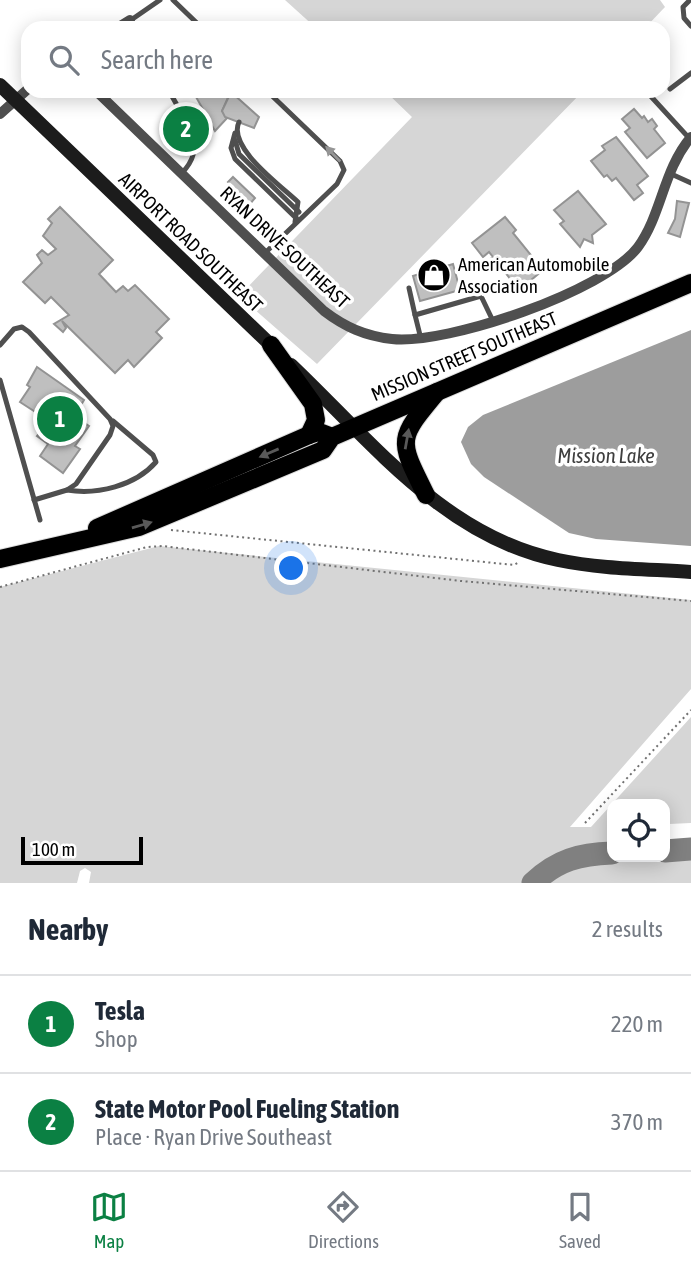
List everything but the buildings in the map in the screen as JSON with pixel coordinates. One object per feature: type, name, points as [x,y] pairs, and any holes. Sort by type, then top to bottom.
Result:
[{"type":"highway","name":"MISSION STREET SOUTHEAST","points":[[0,559],[75,539],[139,527],[169,516],[323,450],[332,437],[691,283]]},
{"type":"highway","points":[[271,345],[313,404],[316,420],[309,435]]},
{"type":"highway","points":[[426,495],[404,448],[405,438],[412,422],[440,390]]},
{"type":"highway","name":"MISSION STREET SOUTHEAST","points":[[75,539],[309,435],[319,432],[332,437]]},
{"type":"main road","name":"AIRPORT ROAD SOUTHEAST","points":[[0,85],[426,495],[477,530],[532,554],[584,564],[691,572]]},
{"type":"street","points":[[0,114],[21,96]]},
{"type":"street","name":"RYAN DRIVE SOUTHEAST","points":[[103,98],[324,311],[348,328],[393,339],[421,339],[449,334],[493,321],[616,269],[646,234],[669,173],[690,138]]},
{"type":"lane","points":[[130,20],[160,0]]},
{"type":"lane","points":[[173,0],[195,21]]},
{"type":"lane","points":[[677,0],[683,6],[684,18],[691,26]]},
{"type":"lane","points":[[683,6],[690,0]]},
{"type":"lane","points":[[670,89],[691,73]]},
{"type":"lane","points":[[173,98],[186,121]]},
{"type":"lane","points":[[265,253],[298,216],[308,214],[337,184],[344,170],[340,161],[274,98]]},
{"type":"lane","points":[[653,98],[690,138]]},
{"type":"lane","points":[[239,122],[231,148],[235,159],[298,216]]},
{"type":"lane","points":[[235,133],[241,152],[298,216]]},
{"type":"lane","points":[[182,173],[191,164],[196,149],[192,134]]},
{"type":"lane","points":[[669,173],[691,183]]},
{"type":"lane","points":[[409,288],[421,339]]},
{"type":"lane","points":[[415,314],[481,296],[493,321]]},
{"type":"lane","points":[[0,345],[13,329],[22,327],[29,332],[110,419],[153,455],[156,462],[123,484],[89,494],[67,490]]},
{"type":"lane","points":[[0,380],[40,520]]},
{"type":"lane","points":[[34,500],[67,490],[76,484],[110,436],[113,426],[110,419]]},
{"type":"path","points":[[171,530],[514,565],[532,554]]},
{"type":"path","points":[[0,587],[147,547],[162,546],[461,581],[691,601]]},
{"type":"path","points":[[585,823],[691,710]]},
{"type":"shaded area","points":[[285,0],[660,0],[665,7],[652,21],[308,21]]},
{"type":"shaded area","points":[[392,98],[576,98],[317,364],[239,296],[412,117]]},
{"type":"shaded area","points":[[159,546],[691,600],[691,689],[570,827],[591,827],[607,809],[607,845],[562,853],[542,864],[522,883],[89,883],[91,872],[85,868],[80,871],[77,883],[0,883],[0,587]]},
{"type":"shaded area","points":[[691,717],[691,823],[670,824],[670,799],[616,799]]},
{"type":"shaded area","points":[[670,858],[691,858],[691,883],[547,883],[560,873],[595,863],[670,862]]},
{"type":"water","name":"Mission Lake","points":[[691,330],[691,546],[596,539],[569,533],[484,477],[471,464],[461,442],[468,427],[483,415]]},
{"type":"taxiway","points":[[670,851],[691,849]]},
{"type":"taxiway","points":[[533,883],[551,869],[570,860],[607,853]]},
{"type":"place","name":"State Motor Pool Fueling Station","points":[[186,129]]},
{"type":"place","name":"American Automobile Association","points":[[434,275]]},
{"type":"place","name":"Tesla","points":[[60,419]]}]
